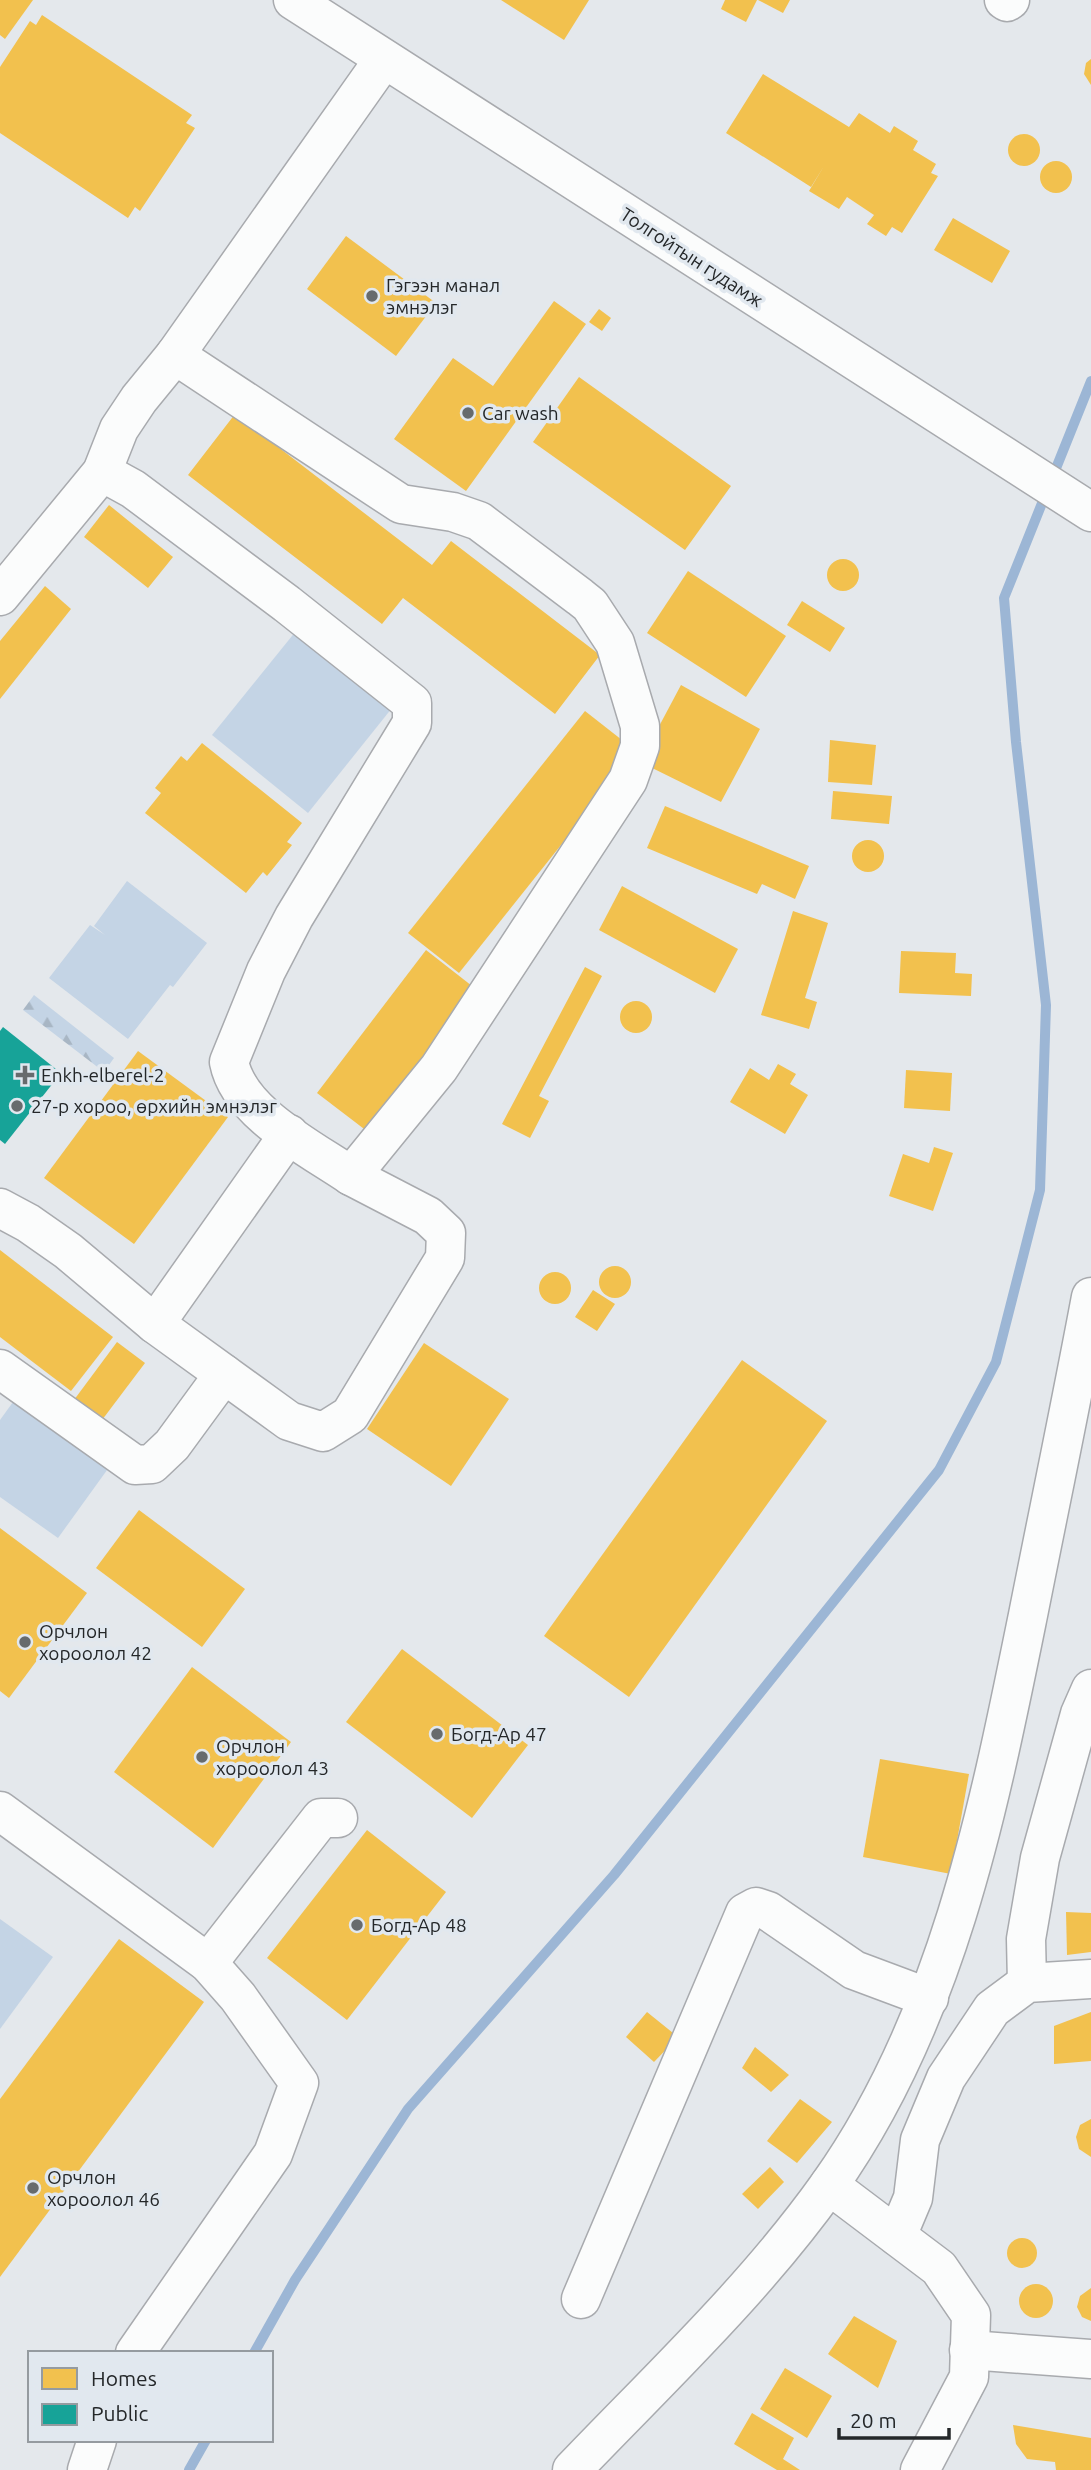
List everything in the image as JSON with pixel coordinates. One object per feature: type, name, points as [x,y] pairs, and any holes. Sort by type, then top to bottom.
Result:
[{"type":"street","name":"Толгойтын гудамж","points":[[293,0],[1091,512]]},
{"type":"street","points":[[1004,0],[1010,0]]},
{"type":"street","points":[[0,596],[102,472],[118,429],[175,355],[384,59]]},
{"type":"street","points":[[175,355],[401,503],[453,512],[479,521],[580,597],[590,605],[615,643],[640,726],[640,746],[628,780],[439,1068],[351,1176]]},
{"type":"street","points":[[0,1208],[28,1223],[68,1251],[155,1324],[289,1422],[323,1432],[350,1415],[444,1258],[446,1233],[428,1216],[351,1176],[257,1112],[232,1077],[229,1062],[266,971],[294,917],[412,723],[412,703],[133,489],[102,472]]},
{"type":"street","points":[[155,1324],[289,1134]]},
{"type":"street","points":[[572,2470],[746,2289],[829,2185],[886,2092],[929,1998],[989,1796],[1090,1312]]},
{"type":"street","points":[[0,1369],[135,1465],[152,1464],[172,1445],[224,1374]]},
{"type":"street","points":[[1027,1983],[1026,1939],[1040,1858],[1080,1714],[1091,1689]]},
{"type":"street","points":[[0,1811],[208,1963],[238,1997],[299,2082],[273,2154],[136,2351]]},
{"type":"street","points":[[208,1963],[321,1818],[338,1818]]},
{"type":"street","points":[[581,2298],[744,1913],[756,1907],[768,1911],[854,1970],[929,1998]]},
{"type":"street","points":[[897,2236],[913,2198],[920,2140],[946,2078],[992,2009],[1027,1983],[1091,1979]]},
{"type":"street","points":[[829,2185],[939,2268],[971,2315],[969,2377],[920,2470]]},
{"type":"street","points":[[969,2350],[1091,2359]]},
{"type":"street","points":[[87,2470],[96,2442]]},
{"type":"green space","points":[[296,631],[392,708],[308,813],[212,735]]},
{"type":"green space","points":[[127,881],[207,943],[128,1039],[49,978],[90,925],[105,935],[94,926]]},
{"type":"green space","points":[[34,995],[114,1058],[104,1072],[23,1010]]},
{"type":"green space","points":[[21,1391],[115,1459],[58,1538],[0,1497],[0,1420]]},
{"type":"green space","points":[[0,1919],[53,1957],[0,2029]]},
{"type":"building: Homes","points":[[0,0],[33,0],[5,39],[0,35]]},
{"type":"building: Homes","points":[[501,0],[589,0],[564,40]]},
{"type":"building: Homes","points":[[725,0],[757,0],[746,22],[721,9]]},
{"type":"building: Homes","points":[[758,0],[790,0],[783,13]]},
{"type":"building: Homes","points":[[42,15],[192,115],[186,123],[195,128],[140,211],[135,207],[128,218],[0,133],[0,67],[30,21],[36,25]]},
{"type":"building: Homes","points":[[1091,59],[1091,85],[1084,74],[1086,63]]},
{"type":"building: Homes","points":[[763,74],[849,127],[859,113],[890,133],[894,126],[918,141],[913,150],[936,164],[931,173],[938,176],[902,233],[892,227],[886,236],[867,224],[874,215],[847,197],[839,209],[809,191],[824,166],[811,187],[726,133]]},
{"type":"building: Homes","points":[[1024,134],[1036,138],[1040,150],[1036,162],[1024,166],[1012,162],[1008,150],[1012,138]]},
{"type":"building: Homes","points":[[1056,161],[1068,165],[1072,177],[1068,189],[1056,193],[1044,189],[1040,177],[1044,165]]},
{"type":"building: Homes","points":[[953,218],[1010,251],[992,283],[934,250]]},
{"type":"building: Homes","name":"Гэгээн манал эмнэлэг","points":[[346,236],[436,303],[396,356],[307,289]]},
{"type":"building: Homes","name":"Car wash","points":[[554,301],[586,324],[466,491],[394,439],[453,358],[493,386]]},
{"type":"building: Homes","points":[[599,309],[611,318],[602,331],[589,322]]},
{"type":"building: Homes","points":[[579,377],[731,486],[685,550],[533,442]]},
{"type":"building: Homes","points":[[235,414],[432,565],[451,541],[600,655],[555,714],[403,598],[382,624],[188,475]]},
{"type":"building: Homes","points":[[109,505],[173,557],[148,588],[84,537]]},
{"type":"building: Homes","points":[[843,559],[855,563],[859,575],[855,587],[843,591],[831,587],[827,575],[831,563]]},
{"type":"building: Homes","points":[[688,571],[786,636],[746,697],[647,633]]},
{"type":"building: Homes","points":[[45,586],[71,609],[0,699],[0,641]]},
{"type":"building: Homes","points":[[802,601],[845,628],[830,652],[787,625]]},
{"type":"building: Homes","points":[[681,685],[760,729],[721,802],[640,762]]},
{"type":"building: Homes","points":[[585,711],[636,751],[459,973],[408,933]]},
{"type":"building: Homes","points":[[830,740],[876,745],[872,785],[828,782]]},
{"type":"building: Homes","points":[[202,743],[302,823],[287,842],[292,845],[267,876],[263,872],[246,893],[145,813],[161,793],[155,788],[181,756],[187,761]]},
{"type":"building: Homes","points":[[833,791],[892,796],[889,824],[831,819]]},
{"type":"building: Homes","points":[[665,806],[809,866],[795,899],[762,884],[757,894],[647,848]]},
{"type":"building: Homes","points":[[868,840],[880,844],[884,856],[880,868],[868,872],[856,868],[852,856],[856,844]]},
{"type":"building: Homes","points":[[622,886],[738,949],[715,993],[599,930]]},
{"type":"building: Homes","points":[[793,911],[828,923],[805,998],[817,1002],[809,1029],[761,1015]]},
{"type":"building: Homes","points":[[426,950],[481,993],[372,1135],[317,1093]]},
{"type":"building: Homes","points":[[901,951],[956,953],[955,973],[972,974],[971,996],[899,993]]},
{"type":"building: Homes","points":[[585,967],[602,976],[539,1096],[549,1101],[530,1138],[502,1124]]},
{"type":"building: Homes","points":[[636,1001],[648,1005],[652,1017],[648,1029],[636,1033],[624,1029],[620,1017],[624,1005]]},
{"type":"building: Homes","points":[[138,1051],[228,1117],[134,1244],[44,1178]]},
{"type":"building: Homes","points":[[778,1064],[796,1074],[790,1084],[808,1095],[785,1134],[730,1102],[750,1068],[769,1080]]},
{"type":"building: Homes","points":[[906,1070],[952,1073],[950,1111],[904,1108]]},
{"type":"building: Homes","points":[[934,1147],[953,1153],[933,1211],[889,1196],[903,1154],[929,1163]]},
{"type":"building: Homes","points":[[0,1250],[113,1337],[71,1391],[0,1337]]},
{"type":"building: Homes","points":[[615,1266],[627,1270],[631,1282],[627,1294],[615,1298],[603,1294],[599,1282],[603,1270]]},
{"type":"building: Homes","points":[[555,1272],[567,1276],[571,1288],[567,1300],[555,1304],[543,1300],[539,1288],[543,1276]]},
{"type":"building: Homes","points":[[593,1290],[615,1304],[597,1331],[575,1317]]},
{"type":"building: Homes","points":[[117,1342],[145,1363],[99,1424],[71,1404]]},
{"type":"building: Homes","points":[[424,1343],[509,1399],[451,1486],[367,1429]]},
{"type":"building: Homes","points":[[742,1360],[827,1421],[629,1697],[544,1636]]},
{"type":"building: Homes","points":[[139,1510],[245,1589],[202,1647],[96,1568]]},
{"type":"building: Homes","name":"Орчлон хороолол 42","points":[[0,1528],[87,1593],[9,1698],[0,1691]]},
{"type":"building: Homes","name":"Богд-Ар 47","points":[[402,1649],[528,1745],[472,1818],[346,1722]]},
{"type":"building: Homes","name":"Орчлон хороолол 43","points":[[192,1667],[291,1742],[213,1848],[114,1772]]},
{"type":"building: Homes","points":[[880,1759],[969,1774],[951,1874],[863,1857]]},
{"type":"building: Homes","name":"Богд-Ар 48","points":[[367,1830],[446,1892],[347,2020],[267,1958]]},
{"type":"building: Homes","points":[[1066,1912],[1091,1913],[1091,1952],[1067,1955]]},
{"type":"building: Homes","name":"Орчлон хороолол 46","points":[[119,1939],[204,2002],[0,2277],[0,2099]]},
{"type":"building: Homes","points":[[647,2012],[678,2037],[654,2062],[626,2037]]},
{"type":"building: Homes","points":[[1091,2012],[1091,2061],[1054,2064],[1054,2026]]},
{"type":"building: Homes","points":[[755,2047],[789,2075],[771,2092],[742,2068]]},
{"type":"building: Homes","points":[[800,2099],[832,2122],[797,2163],[767,2141]]},
{"type":"building: Homes","points":[[1091,2119],[1091,2157],[1079,2149],[1076,2137],[1080,2125]]},
{"type":"building: Homes","points":[[770,2167],[784,2182],[758,2209],[742,2194]]},
{"type":"building: Homes","points":[[1022,2238],[1033,2242],[1037,2253],[1033,2264],[1022,2268],[1011,2264],[1007,2253],[1011,2242]]},
{"type":"building: Homes","points":[[1036,2284],[1048,2289],[1053,2301],[1048,2313],[1036,2318],[1024,2313],[1019,2301],[1024,2289]]},
{"type":"building: Homes","points":[[1091,2288],[1091,2321],[1082,2317],[1077,2307],[1080,2296]]},
{"type":"building: Homes","points":[[854,2316],[897,2341],[878,2388],[828,2354]]},
{"type":"building: Homes","points":[[785,2368],[832,2396],[807,2438],[760,2409]]},
{"type":"building: Homes","points":[[752,2413],[794,2438],[783,2459],[800,2470],[777,2470],[734,2444]]},
{"type":"building: Homes","points":[[1013,2425],[1091,2438],[1091,2470],[1056,2470],[1055,2462],[1027,2459],[1016,2444]]},
{"type":"building: Public","name":"27-р хороо, өрхийн эмнэлэг","points":[[3,1027],[61,1073],[5,1144],[0,1140],[0,1031]]},
{"type":"waterway","points":[[255,2351],[295,2280],[408,2109],[614,1875],[939,1470],[996,1362],[1040,1190],[1046,1005],[1016,742],[1004,598],[1091,381]]},
{"type":"waterway","points":[[189,2470],[205,2442]]},
{"type":"place","name":"Гэгээн манал эмнэлэг","points":[[372,296]]},
{"type":"place","name":"Car wash","points":[[468,413]]},
{"type":"place","name":"Enkh-elberel-2","points":[[25,1075]]},
{"type":"place","name":"27-р хороо, өрхийн эмнэлэг","points":[[17,1106]]},
{"type":"place","name":"Орчлон хороолол 42","points":[[25,1642]]},
{"type":"place","name":"Богд-Ар 47","points":[[437,1734]]},
{"type":"place","name":"Орчлон хороолол 43","points":[[202,1757]]},
{"type":"place","name":"Богд-Ар 48","points":[[357,1925]]},
{"type":"place","name":"Орчлон хороолол 46","points":[[33,2188]]}]
